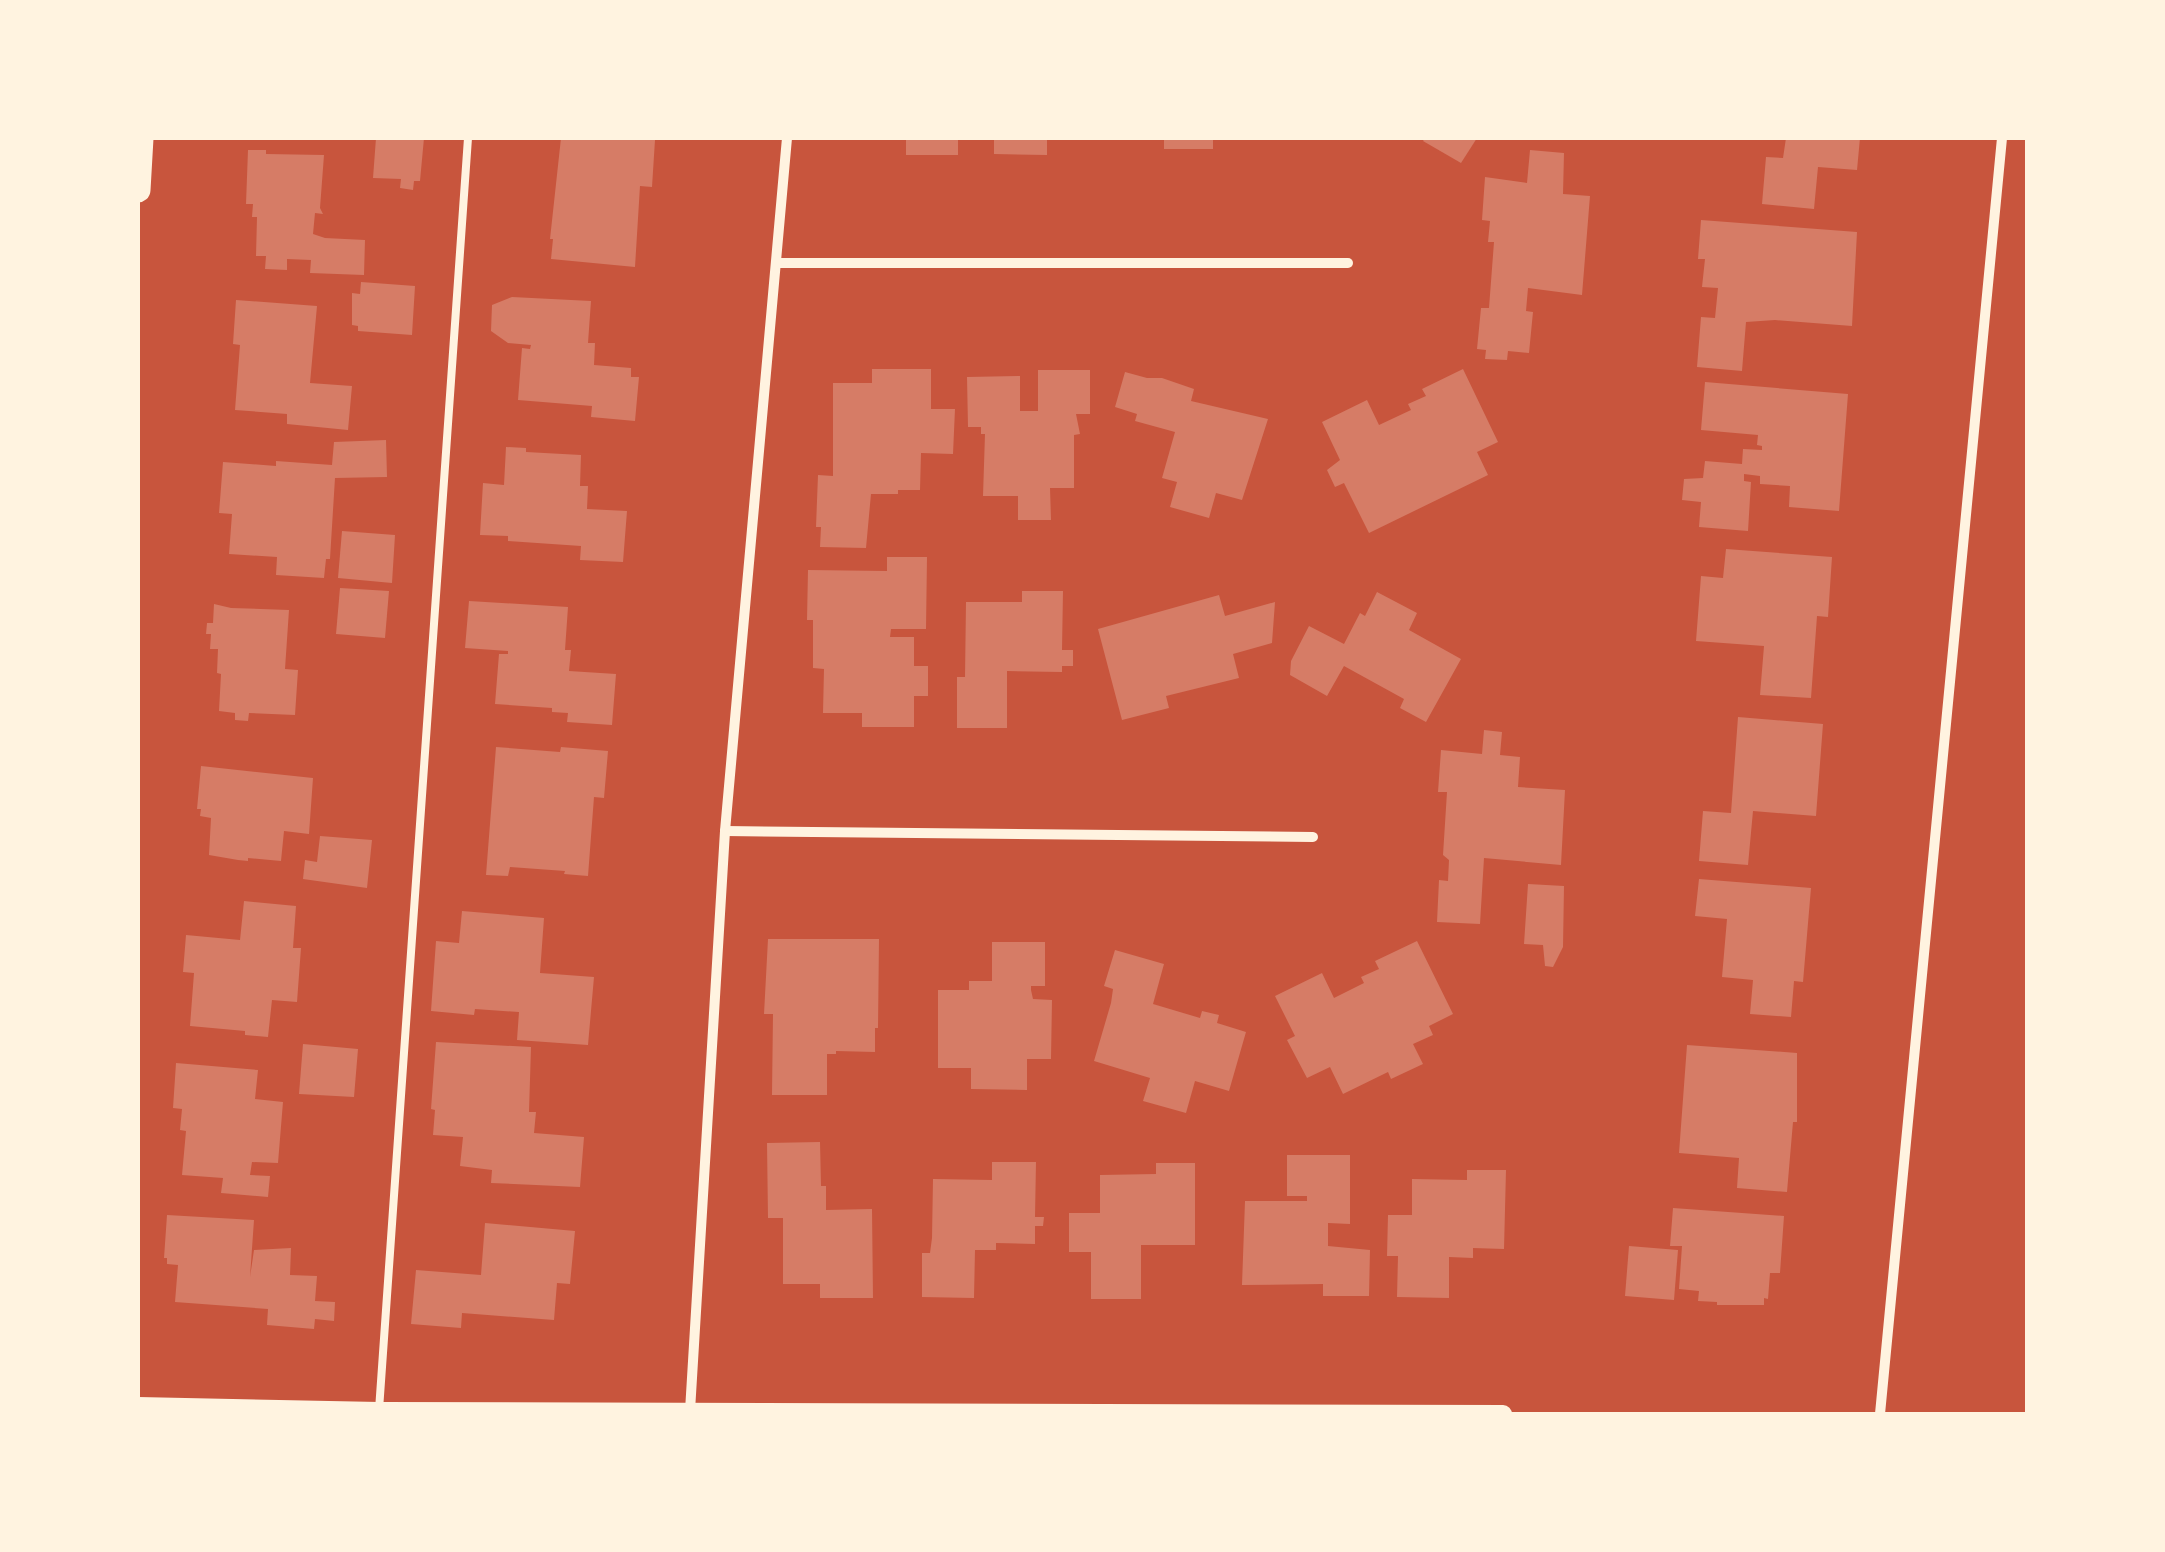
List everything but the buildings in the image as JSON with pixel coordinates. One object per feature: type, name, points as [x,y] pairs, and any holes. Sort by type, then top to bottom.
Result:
[{"type":"main road","points":[[138,190],[141,138]]},
{"type":"street","points":[[690,1411],[726,831],[787,138]]},
{"type":"street","points":[[1880,1414],[2002,138]]},
{"type":"street","points":[[777,263],[1348,263]]},
{"type":"street","points":[[726,831],[1314,837]]},
{"type":"street","points":[[138,1406],[379,1411],[1503,1414]]},
{"type":"lane","points":[[379,1411],[468,138]]}]
